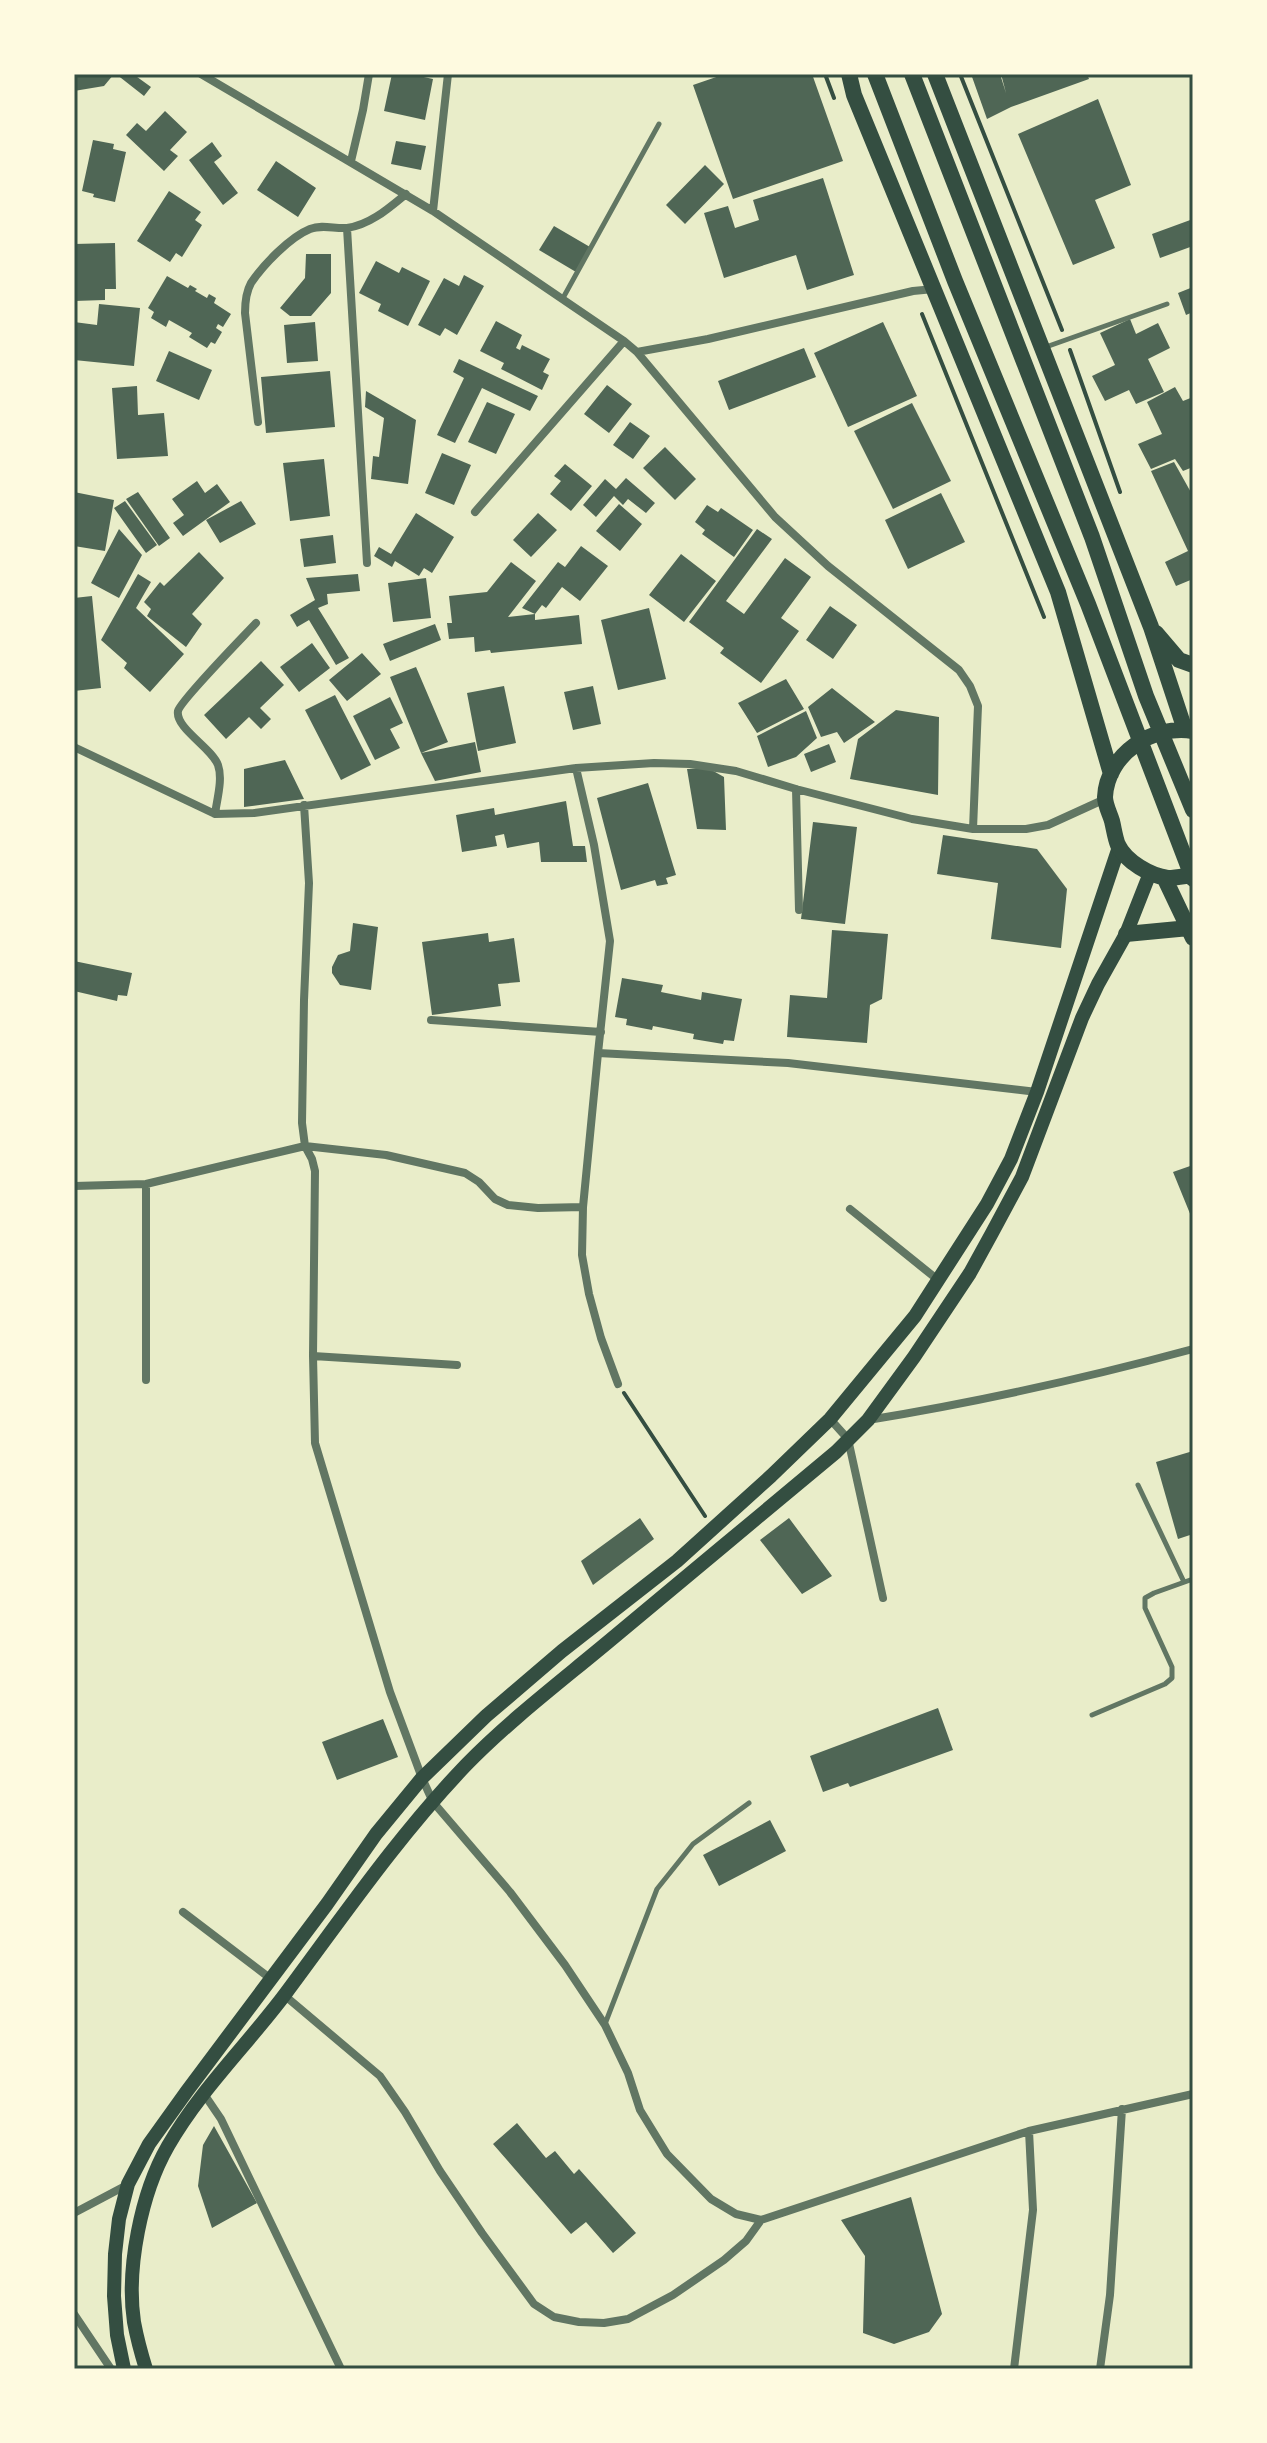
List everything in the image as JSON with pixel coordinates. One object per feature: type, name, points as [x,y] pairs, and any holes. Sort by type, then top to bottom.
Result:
[{"type":"main road","points":[[849,74],[854,95],[1058,592],[1111,774]]},
{"type":"main road","points":[[875,74],[955,281],[1088,604],[1193,877],[1162,876],[1133,862],[1119,847],[1105,799],[1111,774],[1121,758],[1135,745],[1153,734],[1186,730],[1151,627],[935,74]]},
{"type":"main road","points":[[912,74],[1092,537],[1146,696],[1193,810]]},
{"type":"main road","points":[[1151,627],[1179,660],[1193,665]]},
{"type":"main road","points":[[124,2369],[114,2296],[119,2219],[128,2184],[149,2144],[376,1834],[422,1778],[497,1706],[714,1528],[830,1419],[915,1316],[1011,1159],[1037,1092],[1119,847]]},
{"type":"main road","points":[[1126,934],[1191,933],[1162,876]]},
{"type":"main road","points":[[146,2369],[134,2320],[134,2259],[150,2187],[167,2147],[204,2094],[284,1995],[395,1845],[467,1764],[541,1695],[836,1452],[868,1420],[970,1273],[1022,1177],[1082,1018],[1126,934],[1162,876]]},
{"type":"main road","points":[[1076,971],[1098,984]]},
{"type":"street","points":[[201,74],[433,211],[637,352],[775,517],[828,566],[959,670],[978,706],[973,829]]},
{"type":"street","points":[[351,161],[369,74]]},
{"type":"street","points":[[433,211],[448,74]]},
{"type":"street","points":[[258,422],[245,313],[246,297],[252,283],[291,240],[319,227],[347,228],[374,218],[406,194]]},
{"type":"street","points":[[347,228],[367,563]]},
{"type":"street","points":[[637,352],[708,339],[913,291],[934,289]]},
{"type":"street","points":[[475,512],[624,341]]},
{"type":"street","points":[[215,814],[219,766],[210,752],[183,725],[178,709],[256,623]]},
{"type":"street","points":[[74,747],[215,814],[254,813],[576,768],[654,763],[690,764],[736,771],[912,819],[973,829],[1026,829],[1048,825],[1105,799]]},
{"type":"street","points":[[576,768],[608,918],[610,941],[583,1207],[582,1255],[601,1338],[618,1384]]},
{"type":"street","points":[[796,789],[799,910]]},
{"type":"street","points":[[304,805],[309,883],[302,1123],[305,1146],[315,1171],[315,1443],[390,1692],[433,1802],[510,1892],[605,2025],[628,2073],[640,2110],[667,2154],[711,2199],[736,2214],[761,2220],[1029,2131],[1193,2094]]},
{"type":"street","points":[[431,1020],[601,1032]]},
{"type":"street","points":[[598,1053],[788,1063],[1037,1092]]},
{"type":"street","points":[[74,1186],[146,1184],[305,1146],[386,1155],[465,1173],[495,1199],[508,1205],[583,1207]]},
{"type":"street","points":[[146,1184],[146,1380]]},
{"type":"street","points":[[850,1209],[938,1280]]},
{"type":"street","points":[[868,1420],[949,1407],[1062,1383],[1193,1349]]},
{"type":"street","points":[[313,1356],[457,1365]]},
{"type":"street","points":[[830,1419],[848,1439],[883,1598]]},
{"type":"street","points":[[183,1912],[271,1979]]},
{"type":"street","points":[[284,1995],[380,2076],[482,2233],[534,2304],[554,2317],[604,2323],[628,2319],[673,2295],[724,2260],[746,2241],[761,2220]]},
{"type":"street","points":[[204,2094],[221,2119],[341,2369]]},
{"type":"street","points":[[1100,2369],[1110,2295],[1122,2109]]},
{"type":"street","points":[[1014,2369],[1033,2210],[1029,2131]]},
{"type":"street","points":[[74,2213],[128,2184]]},
{"type":"street","points":[[74,2314],[111,2369]]},
{"type":"lane","points":[[563,299],[659,124]]},
{"type":"lane","points":[[1042,348],[1167,304]]},
{"type":"lane","points":[[1138,1485],[1184,1582]]},
{"type":"lane","points":[[1092,1715],[1165,1684],[1172,1678],[1172,1667],[1145,1608],[1145,1598],[1193,1579]]},
{"type":"lane","points":[[605,2025],[657,1889],[693,1844],[749,1803]]},
{"type":"path","points":[[825,74],[837,103]]},
{"type":"path","points":[[960,74],[1066,340],[1123,500]]},
{"type":"path","points":[[913,291],[1046,620]]},
{"type":"path","points":[[618,1384],[714,1528]]},
{"type":"building","points":[[114,74],[104,86],[74,91],[74,77]]},
{"type":"building","points":[[116,74],[133,74],[151,87],[144,96]]},
{"type":"building","points":[[392,74],[433,79],[425,120],[384,111]]},
{"type":"building","points":[[725,74],[812,74],[843,161],[733,199],[693,85]]},
{"type":"building","points":[[971,74],[1000,74],[1006,93],[1001,74],[1087,74],[1089,79],[1011,107],[987,119]]},
{"type":"building","points":[[1098,99],[1131,185],[1095,200],[1115,248],[1073,265],[1018,134]]},
{"type":"building","points":[[165,111],[187,132],[170,150],[178,156],[164,171],[126,135],[137,123],[146,131]]},
{"type":"building","points":[[93,140],[114,144],[113,149],[126,152],[115,202],[82,191]]},
{"type":"building","points":[[396,141],[426,146],[421,170],[391,164]]},
{"type":"building","points":[[212,142],[222,156],[214,162],[238,193],[223,205],[189,160]]},
{"type":"building","points":[[276,161],[316,188],[298,217],[257,190]]},
{"type":"building","points":[[705,165],[724,184],[685,224],[666,205]]},
{"type":"building","points":[[823,178],[854,275],[807,290],[796,255],[724,278],[704,213],[728,206],[735,228],[759,220],[753,200]]},
{"type":"building","points":[[169,191],[201,212],[195,220],[202,225],[182,257],[176,253],[170,262],[137,241]]},
{"type":"building","points":[[1193,219],[1193,246],[1160,258],[1152,234]]},
{"type":"building","points":[[554,226],[590,247],[576,272],[539,250]]},
{"type":"building","points":[[115,243],[116,289],[105,289],[105,300],[74,301],[74,244]]},
{"type":"building","points":[[306,254],[331,254],[331,293],[311,316],[290,316],[280,308],[305,278]]},
{"type":"building","points":[[376,261],[399,273],[402,267],[430,281],[408,326],[378,311],[381,304],[359,293]]},
{"type":"building","points":[[464,275],[484,286],[457,335],[445,328],[440,336],[418,325],[444,278],[459,286]]},
{"type":"building","points":[[167,276],[188,288],[190,285],[207,298],[209,294],[216,298],[214,303],[231,314],[223,327],[218,324],[216,328],[222,332],[215,344],[211,342],[207,348],[189,337],[192,333],[169,320],[166,327],[151,318],[154,312],[148,308]]},
{"type":"building","points":[[1193,287],[1193,312],[1186,315],[1178,293]]},
{"type":"building","points":[[99,304],[140,308],[134,366],[74,360],[74,322],[97,325]]},
{"type":"building","points":[[1130,319],[1136,334],[1158,323],[1170,348],[1148,359],[1164,392],[1136,404],[1129,390],[1105,401],[1092,376],[1115,365],[1100,333]]},
{"type":"building","points":[[496,321],[522,335],[516,348],[520,350],[522,345],[550,359],[543,372],[549,375],[542,390],[501,369],[504,363],[480,351]]},
{"type":"building","points":[[315,322],[318,361],[287,363],[284,325]]},
{"type":"building","points":[[883,322],[917,396],[848,427],[814,353]]},
{"type":"building","points":[[804,348],[816,377],[729,410],[718,381]]},
{"type":"building","points":[[169,351],[212,370],[199,400],[156,381]]},
{"type":"building","points":[[459,359],[538,396],[530,411],[482,388],[455,443],[437,435],[464,378],[453,372]]},
{"type":"building","points":[[330,371],[335,427],[266,433],[261,377]]},
{"type":"building","points":[[607,385],[632,404],[609,433],[584,414]]},
{"type":"building","points":[[137,386],[138,415],[164,413],[168,456],[117,459],[112,388]]},
{"type":"building","points":[[1175,387],[1183,401],[1193,397],[1193,467],[1183,471],[1175,459],[1151,469],[1138,444],[1162,434],[1147,402]]},
{"type":"building","points":[[366,391],[416,420],[408,484],[371,479],[373,456],[379,457],[384,418],[365,407]]},
{"type":"building","points":[[487,402],[515,414],[496,454],[468,442]]},
{"type":"building","points":[[912,403],[951,481],[893,509],[854,431]]},
{"type":"building","points":[[630,422],[650,436],[633,459],[613,445]]},
{"type":"building","points":[[665,447],[696,479],[675,500],[643,468]]},
{"type":"building","points":[[442,453],[471,465],[454,505],[425,493]]},
{"type":"building","points":[[324,459],[330,516],[290,521],[283,463]]},
{"type":"building","points":[[1174,462],[1193,496],[1193,579],[1176,586],[1165,562],[1188,551],[1151,471]]},
{"type":"building","points":[[565,464],[592,486],[571,511],[550,494],[561,481],[554,476]]},
{"type":"building","points":[[626,478],[655,503],[646,513],[628,499],[623,505],[614,496],[596,517],[583,505],[605,479],[616,489]]},
{"type":"building","points":[[197,481],[205,493],[217,484],[230,502],[183,536],[173,523],[184,515],[172,499]]},
{"type":"building","points":[[74,492],[114,500],[105,551],[74,546]]},
{"type":"building","points":[[138,492],[170,538],[159,546],[126,499]]},
{"type":"building","points":[[941,493],[965,542],[908,569],[885,520]]},
{"type":"building","points":[[125,501],[157,545],[146,553],[114,508]]},
{"type":"building","points":[[241,501],[256,524],[220,543],[206,520]]},
{"type":"building","points":[[619,504],[642,524],[620,551],[596,531]]},
{"type":"building","points":[[707,505],[718,512],[721,508],[753,530],[734,557],[702,534],[705,530],[695,522]]},
{"type":"building","points":[[416,513],[454,537],[432,573],[424,568],[419,576],[395,561],[392,567],[374,556],[379,547],[391,554]]},
{"type":"building","points":[[538,513],[557,530],[531,557],[513,540]]},
{"type":"building","points":[[119,529],[142,555],[119,598],[91,583]]},
{"type":"building","points":[[757,529],[772,539],[726,601],[744,614],[785,558],[811,577],[781,618],[799,631],[761,683],[720,653],[724,648],[689,622]]},
{"type":"building","points":[[333,535],[336,563],[304,567],[300,539]]},
{"type":"building","points":[[581,546],[608,566],[580,601],[562,587],[546,608],[542,605],[535,614],[522,608],[558,562],[565,567]]},
{"type":"building","points":[[199,552],[224,578],[192,614],[202,624],[186,647],[147,616],[151,609],[144,602],[160,582],[164,586]]},
{"type":"building","points":[[681,554],[716,581],[684,622],[649,595]]},
{"type":"building","points":[[511,562],[536,581],[508,617],[535,614],[535,620],[579,615],[582,644],[491,653],[490,650],[475,652],[474,637],[449,639],[447,623],[452,623],[449,596],[487,592]]},
{"type":"building","points":[[138,574],[151,582],[136,608],[184,654],[150,692],[124,668],[127,663],[101,640]]},
{"type":"building","points":[[358,574],[360,591],[327,594],[328,604],[318,608],[349,658],[336,665],[309,620],[297,627],[290,615],[315,600],[306,578]]},
{"type":"building","points":[[426,578],[431,618],[393,622],[388,583]]},
{"type":"building","points":[[92,596],[101,688],[74,691],[74,598]]},
{"type":"building","points":[[830,606],[857,625],[833,659],[806,640]]},
{"type":"building","points":[[649,608],[666,679],[618,690],[601,620]]},
{"type":"building","points":[[435,624],[441,640],[390,661],[383,644]]},
{"type":"building","points":[[312,643],[330,668],[299,692],[280,667]]},
{"type":"building","points":[[362,653],[381,674],[347,701],[329,680]]},
{"type":"building","points":[[261,661],[284,685],[260,708],[271,719],[261,729],[249,717],[226,739],[204,715]]},
{"type":"building","points":[[416,667],[448,742],[421,753],[390,677]]},
{"type":"building","points":[[786,679],[804,709],[757,733],[738,703]]},
{"type":"building","points":[[504,686],[516,743],[478,751],[467,693]]},
{"type":"building","points":[[593,686],[601,724],[573,730],[564,692]]},
{"type":"building","points":[[832,688],[875,722],[844,743],[837,732],[821,737],[808,707]]},
{"type":"building","points":[[335,695],[371,765],[341,780],[305,710]]},
{"type":"building","points":[[390,697],[403,723],[390,729],[400,748],[375,760],[353,716]]},
{"type":"building","points":[[896,710],[939,717],[938,795],[850,779],[858,739]]},
{"type":"building","points":[[806,711],[817,738],[796,757],[768,767],[757,736]]},
{"type":"building","points":[[475,742],[481,772],[435,781],[421,753]]},
{"type":"building","points":[[829,744],[836,762],[811,772],[804,754]]},
{"type":"building","points":[[285,760],[304,799],[244,807],[244,769]]},
{"type":"building","points":[[708,768],[724,777],[726,830],[697,829],[687,769]]},
{"type":"building","points":[[648,783],[676,875],[666,878],[668,884],[657,886],[655,880],[621,890],[597,798]]},
{"type":"building","points":[[566,801],[573,846],[585,846],[587,862],[541,862],[539,842],[507,848],[504,834],[495,836],[497,846],[462,852],[456,815],[494,808],[495,815]]},
{"type":"building","points":[[813,822],[857,827],[845,924],[801,919]]},
{"type":"building","points":[[943,835],[1037,849],[1067,889],[1061,948],[991,939],[998,883],[937,874]]},
{"type":"building","points":[[353,923],[378,927],[371,990],[340,985],[332,973],[338,955],[350,951]]},
{"type":"building","points":[[832,930],[888,934],[882,999],[870,1005],[867,1043],[787,1037],[790,995],[827,998]]},
{"type":"building","points":[[488,933],[489,942],[514,938],[520,982],[498,984],[501,1006],[432,1015],[422,942]]},
{"type":"building","points":[[74,961],[132,973],[127,996],[118,995],[117,1001],[74,991]]},
{"type":"building","points":[[622,978],[663,985],[661,992],[701,1000],[702,992],[742,999],[734,1041],[724,1040],[723,1044],[693,1039],[694,1034],[653,1026],[652,1030],[626,1025],[627,1019],[615,1017]]},
{"type":"building","points":[[1193,1165],[1193,1221],[1173,1172]]},
{"type":"building","points":[[1193,1451],[1193,1534],[1178,1539],[1156,1462]]},
{"type":"building","points":[[640,1518],[654,1539],[593,1585],[581,1561]]},
{"type":"building","points":[[789,1518],[832,1576],[802,1594],[760,1540]]},
{"type":"building","points":[[938,1708],[953,1750],[850,1787],[848,1783],[823,1792],[810,1756]]},
{"type":"building","points":[[383,1719],[398,1757],[337,1780],[322,1742]]},
{"type":"building","points":[[770,1820],[786,1851],[719,1886],[703,1855]]},
{"type":"building","points":[[517,2123],[546,2158],[555,2151],[574,2174],[579,2169],[636,2233],[613,2253],[586,2222],[571,2234],[493,2144]]},
{"type":"building","points":[[214,2126],[257,2203],[212,2228],[198,2186],[203,2145]]},
{"type":"building","points":[[911,2197],[942,2314],[929,2332],[894,2344],[863,2333],[865,2256],[841,2220]]}]
